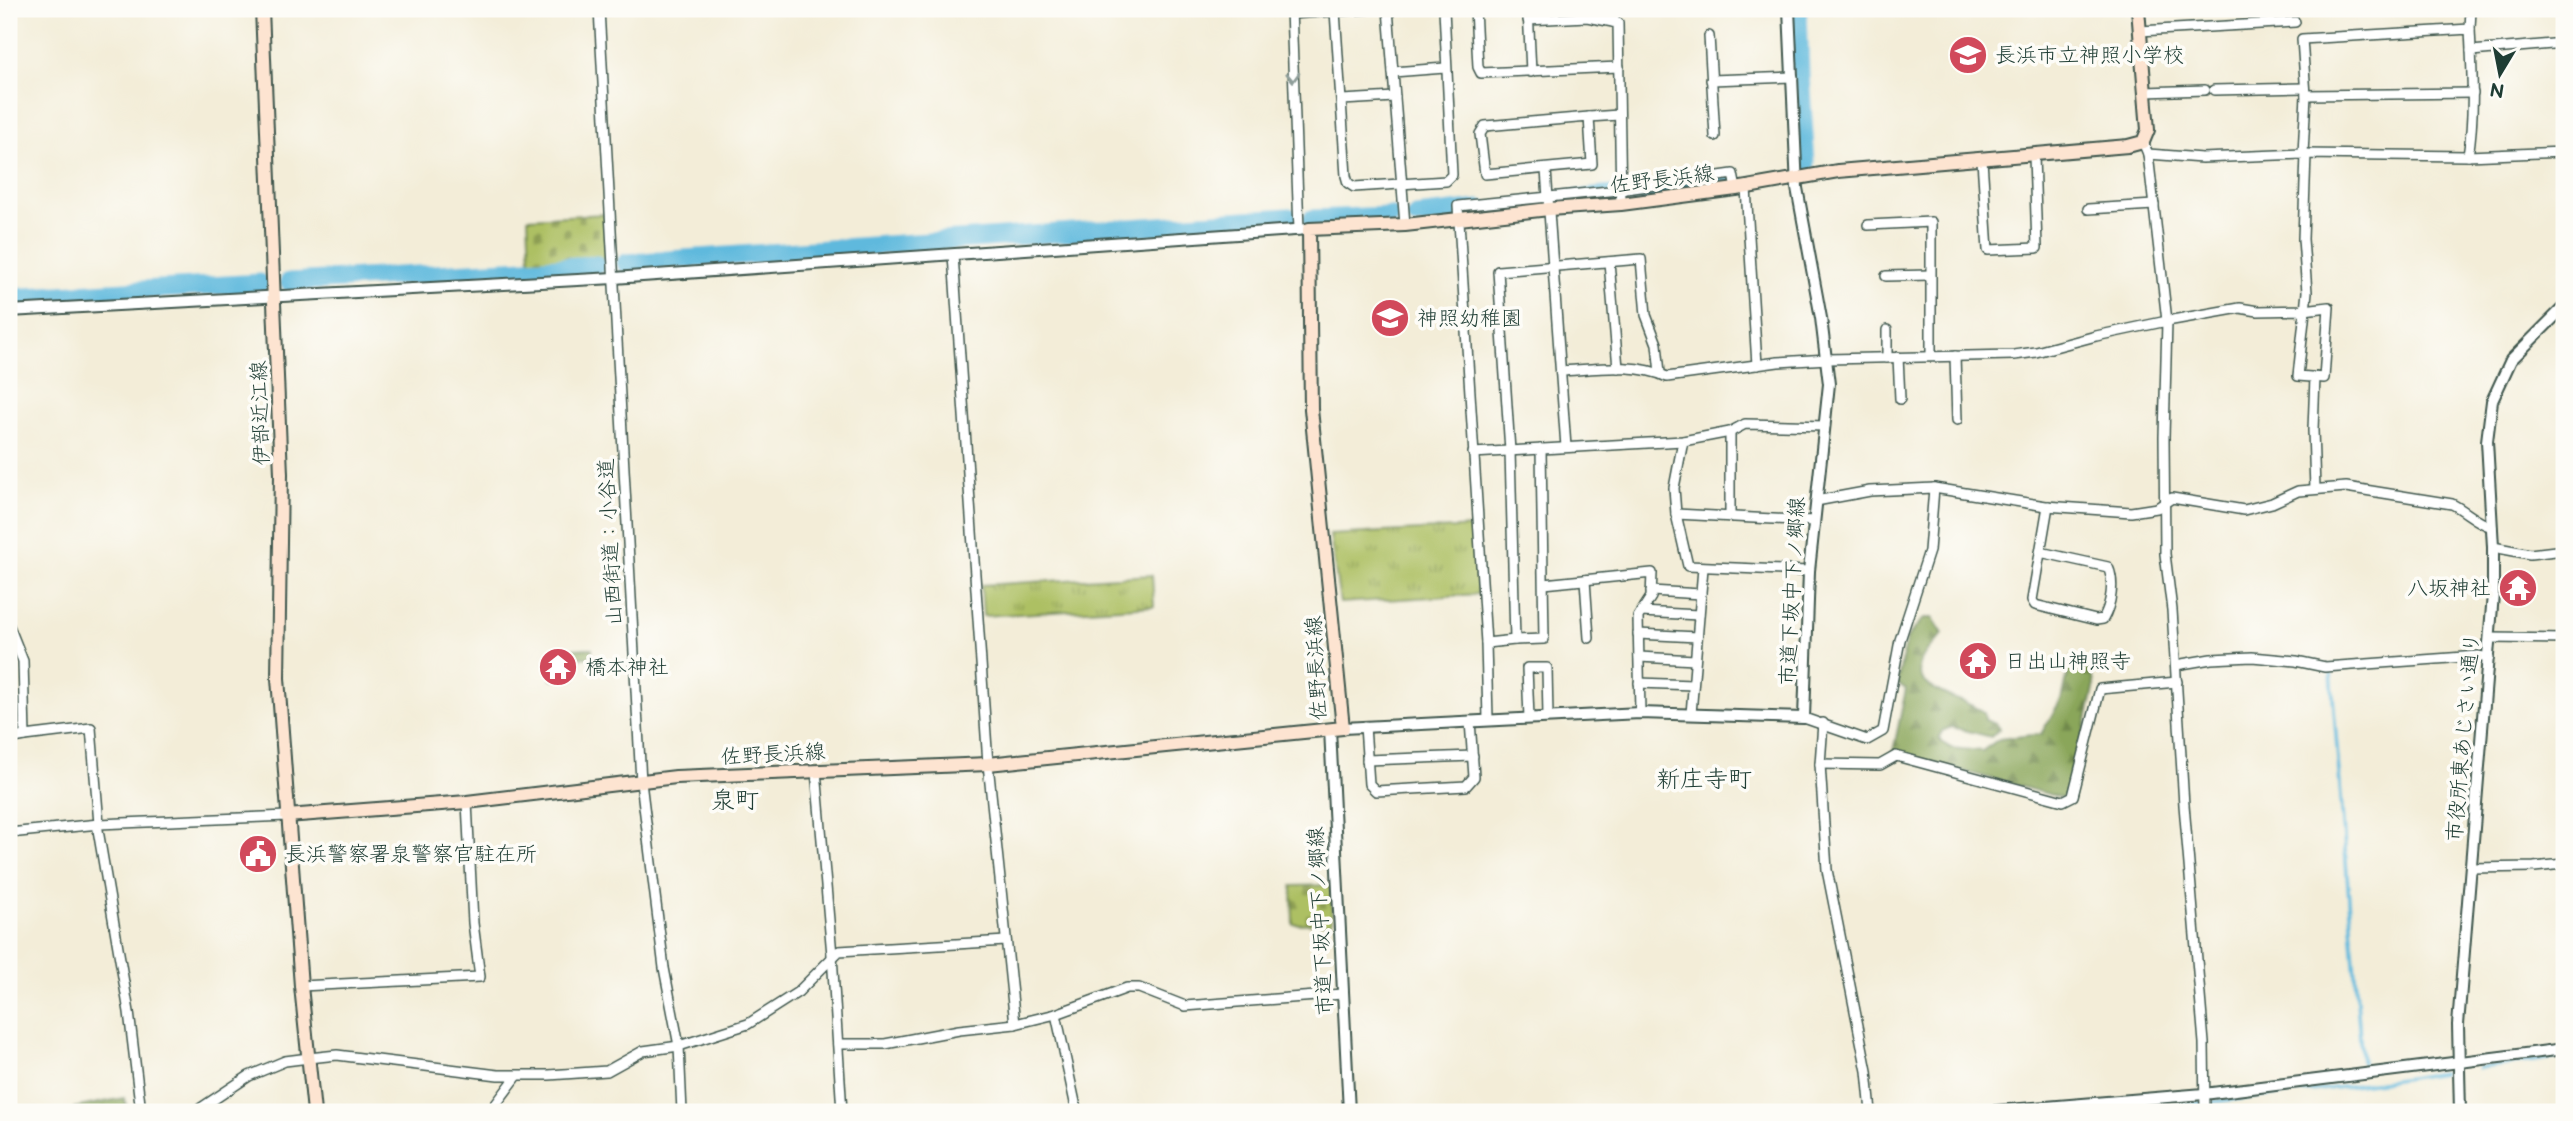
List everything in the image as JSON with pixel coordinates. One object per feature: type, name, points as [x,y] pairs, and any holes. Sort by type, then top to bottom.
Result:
[{"type":"main road","name":"伊部近江線","points":[[262,9],[281,474],[278,678],[287,816]]},
{"type":"main road","points":[[2138,9],[2148,130],[2146,148]]},
{"type":"main road","name":"佐野長浜線","points":[[287,816],[467,802],[676,778],[988,764],[1337,728],[1311,409],[1304,229],[1405,225],[1459,214],[1738,185],[1838,171],[2128,146],[2146,148]]},
{"type":"main road","points":[[287,816],[314,1112]]},
{"type":"street","name":"山西街道：小谷道","points":[[599,9],[641,782],[662,955],[678,1046],[682,1112]]},
{"type":"street","points":[[9,311],[614,278],[1304,229],[1291,11],[1370,9]]},
{"type":"street","points":[[1388,9],[1405,225]]},
{"type":"street","points":[[1335,11],[1348,183],[1354,187],[1446,181],[1452,175],[1444,9]]},
{"type":"street","points":[[1475,9],[1478,67],[1481,74],[1619,67]]},
{"type":"street","points":[[1528,9],[1531,72]]},
{"type":"street","points":[[1613,22],[1615,9]]},
{"type":"street","name":"市道下坂中下ノ郷線","points":[[1349,1112],[1342,993],[1337,728],[1640,713],[1804,718],[1809,571],[1829,384],[1828,359],[1797,188],[1789,9]]},
{"type":"street","points":[[2468,156],[2472,135],[2473,93],[2471,9]]},
{"type":"street","points":[[1528,20],[1587,17],[1618,23],[1620,196]]},
{"type":"street","points":[[2140,31],[2295,22]]},
{"type":"street","points":[[1561,371],[1618,368],[1660,373],[1667,377],[1828,359],[2014,355],[2239,308],[2304,310],[2329,307],[2324,379],[2298,376],[2304,310],[2306,292],[2303,239],[2306,91],[2302,39],[2470,29]]},
{"type":"street","points":[[1709,36],[1714,136]]},
{"type":"street","points":[[2471,51],[2564,43]]},
{"type":"street","points":[[1394,72],[1445,68]]},
{"type":"street","points":[[1711,80],[1793,77]]},
{"type":"street","points":[[2145,92],[2210,90],[2473,93]]},
{"type":"street","points":[[1342,100],[1395,97]]},
{"type":"street","points":[[1589,117],[1592,164],[1485,174],[1480,134],[1482,128],[1489,124],[1589,117],[1619,115]]},
{"type":"street","points":[[2205,1112],[2204,1042],[2184,805],[2176,665],[2165,554],[2167,321],[2146,148],[2202,158],[2305,154],[2468,156],[2564,152]]},
{"type":"street","points":[[1982,160],[1987,250],[2037,248],[2034,156]]},
{"type":"street","points":[[1546,170],[1566,447]]},
{"type":"street","points":[[1738,185],[1756,365]]},
{"type":"street","points":[[2088,209],[2154,205]]},
{"type":"street","points":[[1459,214],[1486,643],[1488,719]]},
{"type":"street","points":[[1868,225],[1931,222],[1931,356]]},
{"type":"street","points":[[953,255],[988,764],[1015,1024]]},
{"type":"street","points":[[1515,640],[1510,451],[1498,271],[1641,259],[1646,315],[1657,344],[1660,373]]},
{"type":"street","points":[[1609,262],[1618,368]]},
{"type":"street","points":[[1886,276],[1930,275]]},
{"type":"street","name":"市役所東あじさい通り","points":[[2460,1112],[2458,1025],[2490,638],[2493,547],[2487,441],[2492,401],[2511,360],[2564,307]]},
{"type":"street","points":[[1887,330],[1900,399]]},
{"type":"street","points":[[1955,356],[1956,421]]},
{"type":"street","points":[[2315,377],[2315,489]]},
{"type":"street","points":[[1473,453],[1683,441],[1730,432],[1745,424],[1825,426]]},
{"type":"street","points":[[1730,432],[1730,517]]},
{"type":"street","points":[[1683,441],[1674,488],[1676,514],[1688,566],[1809,571]]},
{"type":"street","points":[[1486,643],[1544,639],[1541,449]]},
{"type":"street","points":[[1816,501],[1870,491],[1934,488],[2048,506],[2131,512],[2157,508],[2172,498],[2244,510],[2272,503],[2298,491],[2347,487],[2452,504],[2482,524],[2492,527]]},
{"type":"street","points":[[1804,718],[1867,740],[1883,731],[1900,640],[1929,551],[1934,488]]},
{"type":"street","points":[[2040,552],[2108,567],[2112,576],[2107,612],[2103,619],[2096,621],[2035,605],[2032,600],[2040,552],[2048,506]]},
{"type":"street","points":[[1676,514],[1814,521]]},
{"type":"street","points":[[2493,547],[2530,554],[2564,550]]},
{"type":"street","points":[[1691,714],[1703,568]]},
{"type":"street","points":[[1544,584],[1652,573],[1651,597],[1638,617],[1640,713]]},
{"type":"street","points":[[1585,580],[1589,638]]},
{"type":"street","points":[[1651,591],[1701,594]]},
{"type":"street","points":[[1641,612],[1699,615]]},
{"type":"street","points":[[9,626],[23,661],[24,736]]},
{"type":"street","points":[[1638,634],[1697,637]]},
{"type":"street","points":[[2490,638],[2564,639]]},
{"type":"street","points":[[2176,665],[2211,659],[2252,657],[2325,667],[2478,656],[2489,658]]},
{"type":"street","points":[[1639,657],[1695,660]]},
{"type":"street","points":[[1529,718],[1527,668],[1547,668],[1548,717]]},
{"type":"street","points":[[1820,764],[1880,765],[1896,755],[2063,802],[2073,796],[2100,689],[2177,682]]},
{"type":"street","points":[[1639,683],[1693,685]]},
{"type":"street","points":[[1365,726],[1369,784],[1376,791],[1424,790],[1466,786],[1475,777],[1470,721]]},
{"type":"street","points":[[1823,723],[1820,764],[1827,870],[1867,1070],[1871,1112]]},
{"type":"street","points":[[9,738],[91,728],[98,824],[129,1012],[141,1112]]},
{"type":"street","points":[[1367,760],[1473,756]]},
{"type":"street","points":[[816,771],[842,1112]]},
{"type":"street","points":[[301,986],[480,977],[473,923],[467,802]]},
{"type":"street","points":[[9,834],[98,824],[287,816]]},
{"type":"street","points":[[2471,868],[2564,864]]},
{"type":"street","points":[[194,1112],[249,1076],[285,1061],[337,1055],[498,1076],[607,1071],[643,1051],[678,1046],[748,1024],[798,992],[832,955],[839,951],[1006,941]]},
{"type":"street","points":[[838,1044],[885,1044],[959,1030],[1015,1024],[1056,1014],[1127,988],[1139,988],[1185,1006],[1342,993]]},
{"type":"street","points":[[1056,1014],[1077,1112]]},
{"type":"street","points":[[1984,1112],[2204,1094],[2564,1049]]},
{"type":"street","points":[[490,1112],[517,1076]]},
{"type":"green space","points":[[605,214],[608,258],[530,262],[528,218]]},
{"type":"green space","points":[[1474,527],[1478,594],[1340,603],[1330,535]]},
{"type":"green space","points":[[1152,575],[1154,606],[983,616],[981,585]]},
{"type":"green space","points":[[1924,618],[1933,618],[1943,634],[1921,660],[1919,671],[1923,679],[1941,693],[1984,712],[1985,720],[1996,724],[1999,729],[1991,737],[1952,727],[1942,731],[1939,738],[1941,742],[1951,748],[1982,751],[1999,739],[2041,734],[2063,696],[2071,658],[2088,669],[2093,678],[2094,689],[2070,793],[2063,798],[1893,752],[1906,689],[1897,683],[1907,638]]},
{"type":"green space","points":[[592,648],[592,657],[571,658],[555,664],[555,671],[573,671],[575,679],[551,680],[551,650]]},
{"type":"green space","points":[[1331,885],[1332,923],[1293,924],[1292,886]]},
{"type":"green space","points":[[124,1098],[129,1112],[75,1112],[74,1108]]},
{"type":"waterway","points":[[1798,9],[1806,164]]},
{"type":"waterway","points":[[1560,201],[1729,182]]},
{"type":"waterway","points":[[1416,216],[1480,209]]},
{"type":"waterway","points":[[1312,219],[1391,216]]},
{"type":"waterway","points":[[626,263],[1289,217]]},
{"type":"waterway","points":[[289,282],[597,265]]},
{"type":"waterway","points":[[9,298],[260,283]]},
{"type":"waterway","points":[[2331,672],[2362,1063]]},
{"type":"waterway","points":[[2479,1068],[2564,1057]]},
{"type":"waterway","points":[[2097,1112],[2269,1096],[2442,1073]]},
{"type":"place","name":"長浜市立神照小学校","points":[[1968,55]]},
{"type":"place","name":"神照幼稚園","points":[[1390,318]]},
{"type":"place","name":"八坂神社","points":[[2518,588]]},
{"type":"place","name":"日出山神照寺","points":[[1978,661]]},
{"type":"place","name":"橋本神社","points":[[558,667]]},
{"type":"place","name":"長浜警察署泉警察官駐在所","points":[[258,854]]},
{"type":"district","name":"新庄寺町","points":[[1704,779]]},
{"type":"district","name":"泉町","points":[[735,800]]}]
